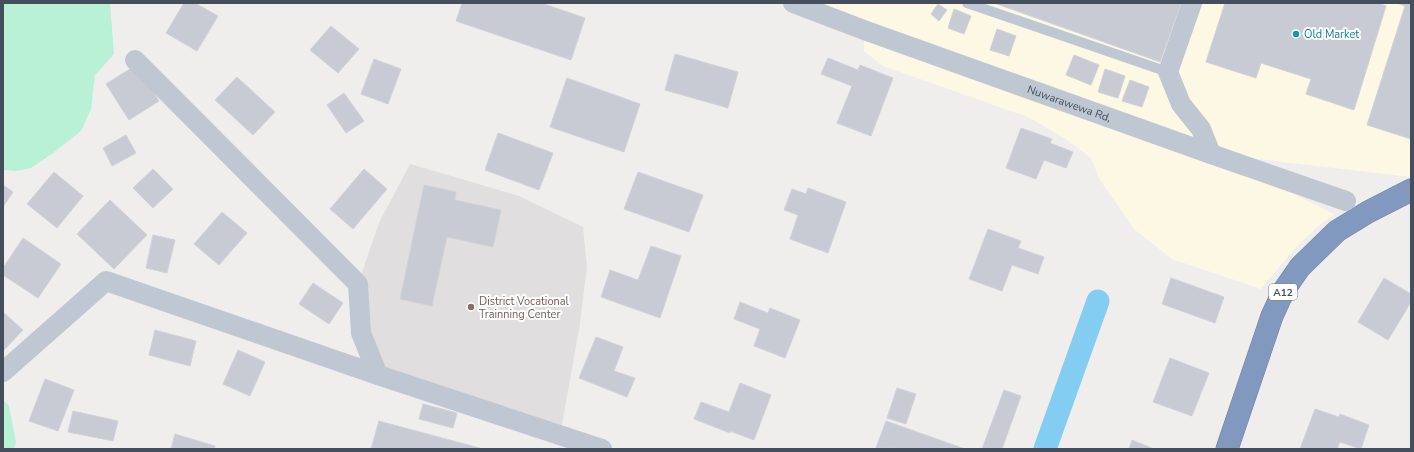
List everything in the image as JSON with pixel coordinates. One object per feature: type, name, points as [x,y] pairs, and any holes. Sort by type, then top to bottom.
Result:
[{"type":"highway","name":"A12","points":[[1227,449],[1272,316],[1284,290],[1300,267],[1337,231],[1368,212],[1411,190]]},
{"type":"street","name":"Nuwarawewa Rd,","points":[[793,3],[864,30],[1346,201]]},
{"type":"street","points":[[1192,3],[1168,72],[1181,104],[1201,129],[1211,154]]},
{"type":"street","points":[[135,60],[358,284],[361,333],[378,375]]},
{"type":"street","points":[[3,372],[106,281],[378,375],[602,449]]},
{"type":"lane","points":[[967,3],[1168,72]]},
{"type":"shaded area","points":[[793,3],[1411,3],[1411,177],[1213,154],[1334,214],[1316,228],[1295,248],[1261,289],[1172,259],[1134,229],[1100,180],[1091,158],[1066,139],[1028,117],[883,66],[864,51],[864,30]]},
{"type":"shaded area","name":"District Vocational Trainning Center","points":[[410,164],[519,196],[583,227],[587,267],[579,330],[560,435],[378,375],[358,284],[379,223]]},
{"type":"green space","points":[[3,3],[110,3],[114,54],[95,75],[91,109],[81,131],[31,168],[16,171],[3,170]]},
{"type":"green space","points":[[3,400],[9,406],[16,442],[14,449],[3,449]]},
{"type":"building","points":[[184,3],[195,3],[218,16],[197,51],[166,33]]},
{"type":"building","points":[[462,3],[541,3],[585,18],[571,60],[456,21]]},
{"type":"building","points":[[994,3],[1181,3],[1160,62]]},
{"type":"building","name":"Old Market","points":[[1225,3],[1378,3],[1386,6],[1354,110],[1306,94],[1311,79],[1261,63],[1256,78],[1206,62]]},
{"type":"building","points":[[1397,3],[1411,3],[1411,139],[1367,125],[1405,6]]},
{"type":"building","points":[[938,4],[947,10],[939,21],[931,14]]},
{"type":"building","points":[[954,9],[971,16],[964,34],[948,28]]},
{"type":"building","points":[[331,26],[359,49],[338,73],[310,50]]},
{"type":"building","points":[[997,29],[1016,36],[1009,56],[990,50]]},
{"type":"building","points":[[675,54],[738,72],[728,108],[665,90]]},
{"type":"building","points":[[1074,55],[1099,65],[1091,85],[1066,75]]},
{"type":"building","points":[[828,58],[858,70],[860,65],[893,78],[871,136],[837,123],[852,86],[821,74]]},
{"type":"building","points":[[374,59],[401,69],[388,104],[361,94]]},
{"type":"building","points":[[136,65],[159,101],[129,120],[106,84]]},
{"type":"building","points":[[1105,69],[1125,76],[1118,98],[1098,92]]},
{"type":"building","points":[[237,77],[275,112],[253,135],[215,100]]},
{"type":"building","points":[[567,78],[640,104],[624,152],[550,127]]},
{"type":"building","points":[[1130,80],[1149,87],[1142,107],[1122,101]]},
{"type":"building","points":[[344,93],[364,121],[346,133],[327,105]]},
{"type":"building","points":[[1021,128],[1052,139],[1050,143],[1073,152],[1066,168],[1044,160],[1036,179],[1006,168]]},
{"type":"building","points":[[498,133],[553,153],[539,190],[485,170]]},
{"type":"building","points":[[126,135],[136,153],[112,166],[103,148]]},
{"type":"building","points":[[153,169],[173,189],[153,208],[133,188]]},
{"type":"building","points":[[364,169],[387,189],[353,229],[330,209]]},
{"type":"building","points":[[54,172],[83,196],[57,228],[27,204]]},
{"type":"building","points":[[638,172],[703,195],[689,232],[624,209]]},
{"type":"building","points":[[3,185],[13,192],[3,207]]},
{"type":"building","points":[[424,185],[456,192],[455,200],[501,210],[493,247],[447,237],[432,306],[400,299]]},
{"type":"building","points":[[808,188],[846,202],[828,253],[790,239],[798,215],[784,210],[792,189],[806,194]]},
{"type":"building","points":[[110,200],[147,235],[114,269],[77,234]]},
{"type":"building","points":[[222,212],[247,233],[219,265],[194,244]]},
{"type":"building","points":[[988,229],[1021,241],[1018,248],[1044,257],[1038,274],[1012,265],[1002,291],[969,279]]},
{"type":"building","points":[[153,235],[175,240],[167,273],[146,268]]},
{"type":"building","points":[[23,238],[61,264],[38,298],[3,275],[3,268]]},
{"type":"building","points":[[651,246],[681,256],[660,318],[601,297],[610,270],[638,280]]},
{"type":"building","points":[[1171,278],[1224,297],[1215,323],[1162,304]]},
{"type":"building","points":[[1384,278],[1411,294],[1411,302],[1388,340],[1358,322]]},
{"type":"building","points":[[313,283],[343,303],[329,324],[299,304]]},
{"type":"building","points":[[740,302],[768,313],[770,308],[800,320],[785,358],[754,346],[760,329],[734,319]]},
{"type":"building","points":[[3,312],[23,330],[3,351]]},
{"type":"building","points":[[155,330],[196,341],[190,366],[149,355]]},
{"type":"building","points":[[596,337],[623,347],[614,371],[635,378],[627,397],[579,378]]},
{"type":"building","points":[[238,350],[265,362],[250,396],[223,384]]},
{"type":"building","points":[[1170,358],[1209,373],[1192,416],[1153,402]]},
{"type":"building","points":[[45,379],[74,390],[58,431],[29,421]]},
{"type":"building","points":[[740,383],[771,395],[754,440],[730,431],[730,433],[694,419],[701,402],[729,412]]},
{"type":"building","points":[[897,388],[916,394],[906,424],[887,418]]},
{"type":"building","points":[[1004,390],[1021,396],[1002,449],[982,449]]},
{"type":"building","points":[[423,404],[457,413],[453,428],[419,419]]},
{"type":"building","points":[[1315,409],[1339,417],[1340,414],[1369,425],[1361,449],[1340,442],[1337,449],[1300,449]]},
{"type":"building","points":[[73,411],[118,421],[113,441],[68,432]]},
{"type":"building","points":[[379,421],[483,449],[371,449]]},
{"type":"building","points":[[886,421],[965,449],[876,448]]},
{"type":"building","points":[[175,434],[215,446],[214,449],[171,449]]},
{"type":"building","points":[[1132,440],[1154,449],[1129,449]]},
{"type":"waterway","points":[[1045,449],[1098,301]]},
{"type":"place","name":"Old Market","points":[[1296,34]]},
{"type":"place","name":"District Vocational Trainning Center","points":[[471,307]]}]
